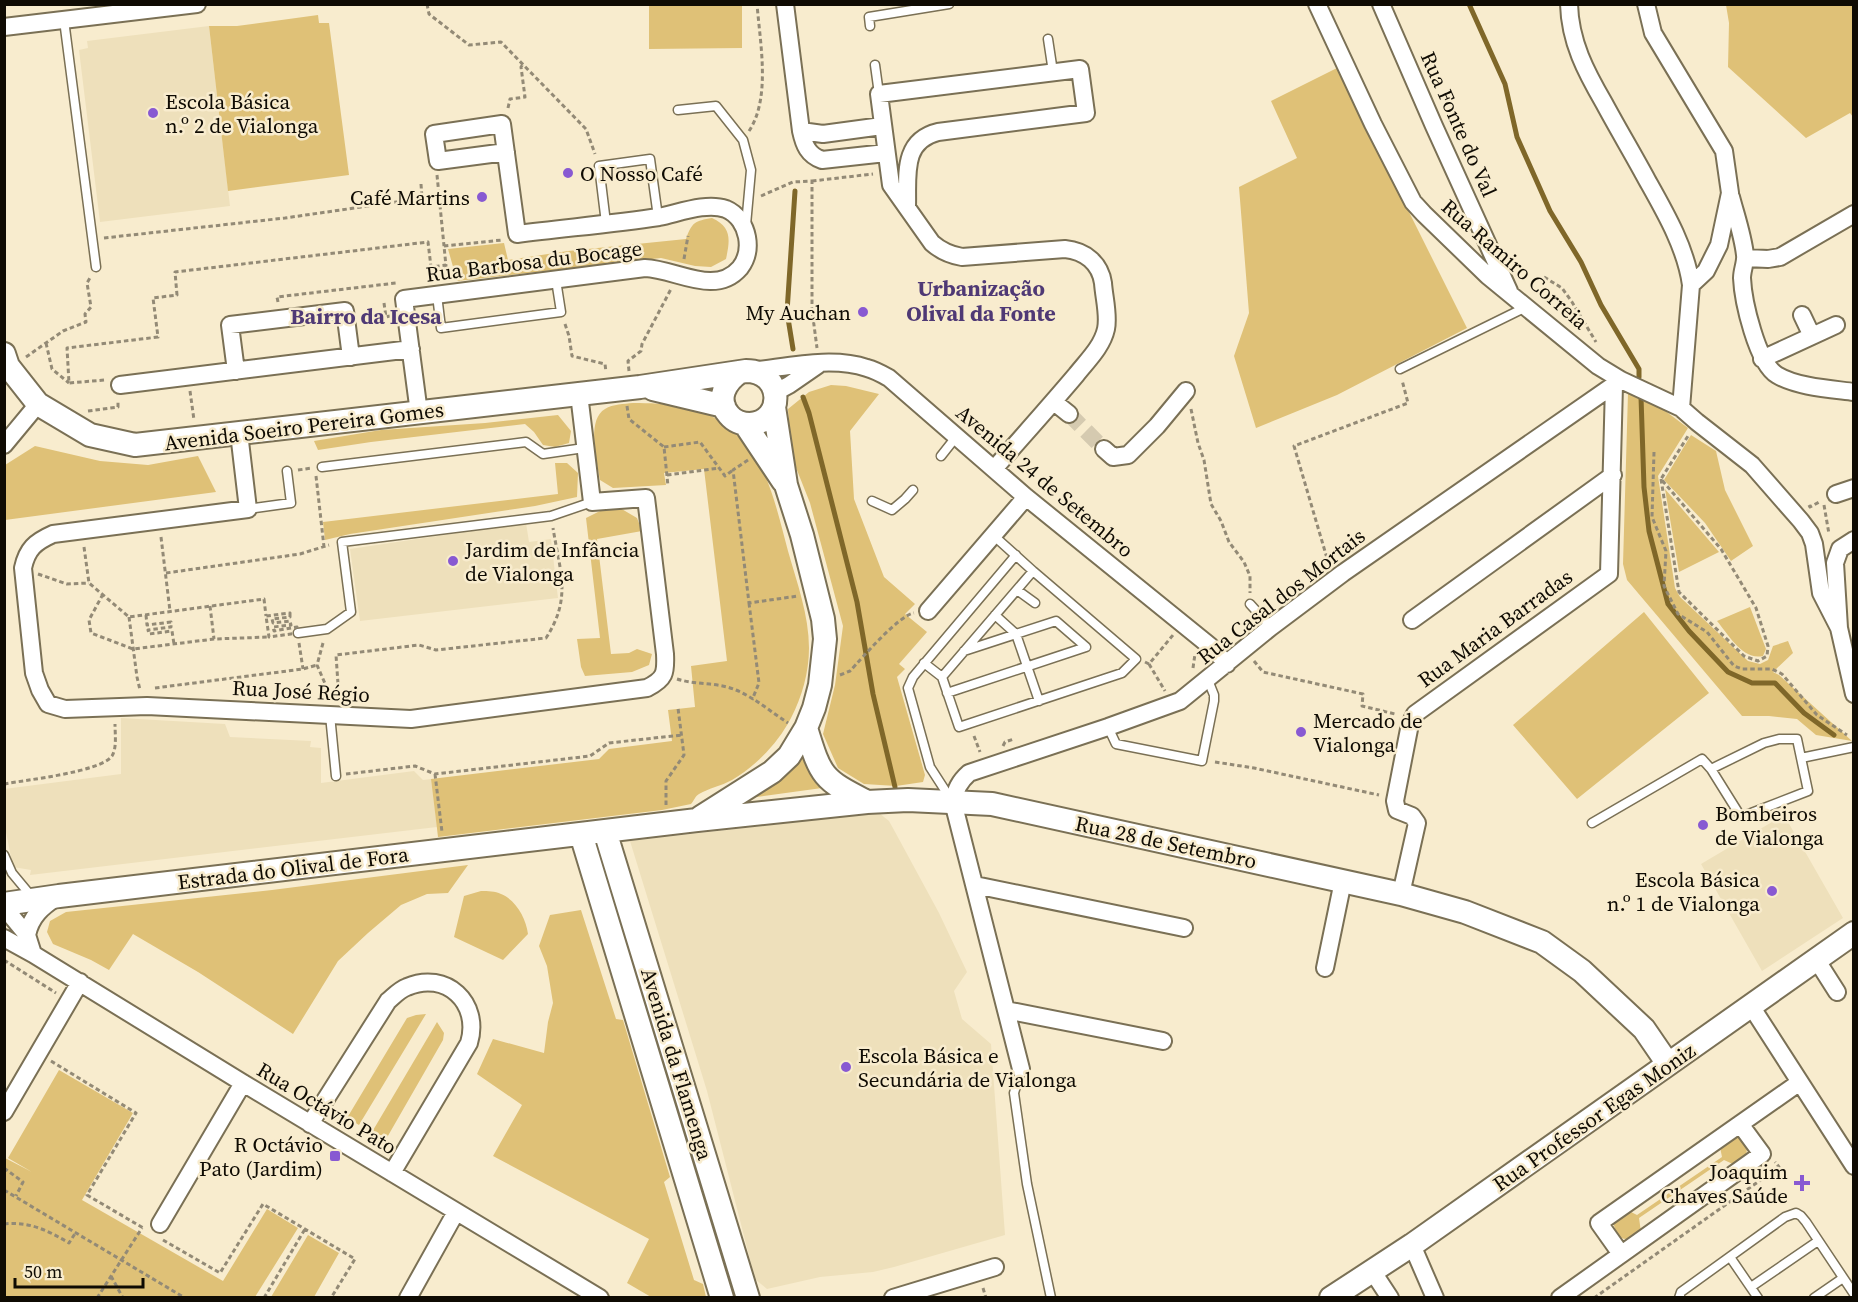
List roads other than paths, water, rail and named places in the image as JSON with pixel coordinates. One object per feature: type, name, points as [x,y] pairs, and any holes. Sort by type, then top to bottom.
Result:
[{"type":"street","points":[[4,27],[197,4]]},
{"type":"street","points":[[785,4],[801,131],[807,151],[813,157],[822,160],[886,153]]},
{"type":"street","name":"Rua Ramiro Correia","points":[[1317,4],[1373,124],[1413,202],[1488,276],[1618,382],[1682,408],[1752,465],[1810,533],[1814,544],[1821,593],[1839,628]]},
{"type":"street","name":"Rua Fonte do Val","points":[[1381,4],[1511,294]]},
{"type":"street","points":[[1569,4],[1576,49],[1593,84],[1667,216],[1684,255],[1691,285],[1682,408]]},
{"type":"street","points":[[1646,4],[1653,33],[1724,151],[1730,193],[1746,258],[1742,271],[1744,294],[1762,358],[1772,372],[1787,380],[1854,392]]},
{"type":"street","points":[[907,207],[909,159],[913,147],[929,134],[1086,113],[1080,69],[879,94],[892,188],[932,243],[953,256],[970,257],[1065,249],[1082,253],[1102,275],[1107,320],[1100,346],[994,469]]},
{"type":"street","points":[[502,124],[506,152],[438,161],[434,134],[502,124]]},
{"type":"street","points":[[801,131],[823,134],[882,126]]},
{"type":"street","name":"Rua Barbosa du Bocage","points":[[419,413],[405,299],[645,268],[704,281],[716,281],[735,274],[743,264],[747,253],[748,242],[745,228],[728,210],[716,207],[703,207],[658,217],[517,234],[506,152]]},
{"type":"street","points":[[1691,285],[1707,271],[1719,245],[1730,193]]},
{"type":"street","points":[[1746,258],[1780,257],[1854,214]]},
{"type":"street","points":[[236,371],[230,325],[345,311],[351,357]]},
{"type":"street","points":[[1802,315],[1812,336]]},
{"type":"street","points":[[1762,358],[1836,325]]},
{"type":"street","points":[[120,386],[411,349]]},
{"type":"street","points":[[697,820],[772,772],[789,756],[798,726],[814,708],[820,686],[825,639],[823,619],[802,535],[786,485],[775,399],[765,376],[746,372],[731,378],[724,388],[722,397],[723,406],[736,421],[754,424],[770,414],[775,399],[819,357]]},
{"type":"street","name":"Avenida 24 de Setembro","points":[[746,372],[819,357],[867,368],[889,378],[1026,497],[1210,646],[1227,664]]},
{"type":"street","name":"Avenida Soeiro Pereira Gomes","points":[[6,360],[38,405],[90,435],[135,445],[579,394],[625,381],[746,372]]},
{"type":"street","name":"Avenida Soeiro Pereira Gomes","points":[[625,381],[723,406]]},
{"type":"street","name":"Rua Maria Barradas","points":[[1401,894],[1417,823],[1412,816],[1397,810],[1395,799],[1412,718],[1419,710],[1609,574],[1618,382]]},
{"type":"street","name":"Rua Casal dos Mortais","points":[[953,802],[960,781],[969,773],[1180,701],[1200,678],[1227,664],[1333,580],[1618,382]]},
{"type":"street","points":[[579,394],[592,502]]},
{"type":"street","points":[[1104,449],[1113,457],[1128,455],[1188,396]]},
{"type":"street","points":[[1054,402],[1069,414]]},
{"type":"street","points":[[4,445],[38,405]]},
{"type":"street","points":[[745,424],[786,485]]},
{"type":"street","points":[[239,433],[248,509]]},
{"type":"street","points":[[1412,620],[1613,476]]},
{"type":"street","points":[[1830,497],[1854,488]]},
{"type":"street","points":[[928,611],[1026,497]]},
{"type":"street","name":"Rua José Régio","points":[[248,509],[53,534],[40,539],[31,547],[23,568],[34,673],[48,704],[65,709],[147,706],[411,719],[647,688],[658,682],[664,674],[665,654],[646,498],[592,502]]},
{"type":"street","points":[[1847,545],[1836,563],[1839,628],[1852,669],[1854,694]]},
{"type":"street","points":[[798,726],[824,775],[835,785],[867,802]]},
{"type":"street","name":"Rua 28 de Setembro","points":[[605,831],[867,802],[908,800],[992,804],[1401,894],[1465,912],[1542,942],[1581,971],[1644,1029],[1668,1064]]},
{"type":"street","points":[[953,802],[1021,1069]]},
{"type":"street","name":"Estrada do Olival de Fora","points":[[4,906],[59,896],[605,831]]},
{"type":"street","name":"Avenida da Flamenga","points":[[605,831],[748,1298]]},
{"type":"street","name":"Avenida da Flamenga","points":[[581,834],[722,1298]]},
{"type":"street","points":[[1324,968],[1342,881]]},
{"type":"street","points":[[975,885],[1184,928]]},
{"type":"street","points":[[27,935],[35,915],[59,896]]},
{"type":"street","points":[[4,906],[27,935],[33,954]]},
{"type":"street","name":"Rua Professor Egas Moniz","points":[[1331,1298],[1412,1245],[1854,933]]},
{"type":"street","name":"Rua Octávio Pato","points":[[5,938],[600,1298]]},
{"type":"street","points":[[1816,959],[1837,992]]},
{"type":"street","points":[[4,1112],[80,982]]},
{"type":"street","points":[[310,1124],[388,1001],[406,987],[429,983],[439,984],[456,993],[466,1003],[471,1016],[472,1030],[469,1043],[392,1173]]},
{"type":"street","points":[[1751,1006],[1854,1166]]},
{"type":"street","points":[[1006,1010],[1163,1041]]},
{"type":"street","points":[[1621,1254],[1599,1223],[1800,1082]]},
{"type":"street","points":[[157,1232],[243,1083]]},
{"type":"street","points":[[1560,1298],[1762,1154],[1740,1124]]},
{"type":"street","points":[[408,1298],[456,1212]]},
{"type":"street","points":[[1412,1245],[1435,1298]]},
{"type":"street","points":[[892,1298],[995,1267]]},
{"type":"street","points":[[1373,1272],[1390,1298]]},
{"type":"lane","points":[[870,26],[869,17],[949,4]]},
{"type":"lane","points":[[64,20],[96,267]]},
{"type":"lane","points":[[1048,39],[1053,72]]},
{"type":"lane","points":[[875,65],[879,94]]},
{"type":"lane","points":[[678,110],[716,106],[743,140],[751,170],[745,228]]},
{"type":"lane","points":[[606,223],[599,166],[650,159],[658,217]]},
{"type":"lane","points":[[437,295],[441,327],[452,326],[561,312],[556,280]]},
{"type":"lane","points":[[1400,369],[1526,307]]},
{"type":"lane","points":[[940,456],[956,437]]},
{"type":"lane","points":[[322,467],[526,442],[543,454],[584,448]]},
{"type":"lane","points":[[248,509],[291,504],[287,471]]},
{"type":"lane","points":[[872,501],[892,510],[913,490]]},
{"type":"lane","points":[[298,633],[327,629],[351,612],[342,542],[551,516],[592,502]]},
{"type":"lane","points":[[924,663],[942,677],[959,727],[1122,673],[1136,658],[1032,571],[993,535]]},
{"type":"lane","points":[[953,802],[930,768],[908,688],[924,663],[1016,555]]},
{"type":"lane","points":[[942,677],[1032,571]]},
{"type":"lane","points":[[1017,590],[1035,603]]},
{"type":"lane","points":[[1250,604],[1271,627]]},
{"type":"lane","points":[[995,615],[1016,634],[1039,701]]},
{"type":"lane","points":[[947,693],[1086,647],[1056,621],[964,651]]},
{"type":"lane","points":[[1108,727],[1116,744],[1202,760],[1214,695],[1200,678]]},
{"type":"lane","points":[[330,715],[336,776]]},
{"type":"lane","points":[[1592,823],[1702,759],[1711,769],[1741,817],[1808,791],[1797,739],[1779,739],[1764,743],[1711,769]]},
{"type":"lane","points":[[1801,758],[1854,747]]},
{"type":"lane","points":[[4,855],[12,873],[33,900]]},
{"type":"lane","points":[[1021,1069],[1014,1093],[1027,1184],[1051,1298]]},
{"type":"lane","points":[[1679,1298],[1681,1292],[1791,1214],[1796,1213],[1801,1216],[1854,1294]]},
{"type":"lane","points":[[1750,1287],[1818,1241]]},
{"type":"lane","points":[[1730,1257],[1758,1298]]},
{"type":"lane","points":[[1814,1298],[1843,1278]]},
{"type":"waterway","points":[[1469,4],[1505,84],[1517,137],[1550,211],[1581,262],[1601,305],[1639,369],[1639,377]]},
{"type":"waterway","points":[[793,349],[787,312],[795,191]]},
{"type":"waterway","points":[[803,397],[857,602],[873,694],[895,787]]},
{"type":"waterway","points":[[1641,397],[1644,487],[1649,531],[1668,604],[1689,631],[1728,672],[1752,683],[1775,683],[1804,713],[1834,735]]},
{"type":"tunnel","points":[[1069,414],[1104,449]]},
{"type":"place","name":"Escola Básica n.º 2 de Vialonga","points":[[153,113]]},
{"type":"place","name":"O Nosso Café","points":[[568,173]]},
{"type":"place","name":"Café Martins","points":[[482,197]]},
{"type":"place","name":"My Auchan","points":[[863,312]]},
{"type":"place","name":"Jardim de Infância de Vialonga","points":[[453,561]]},
{"type":"place","name":"Mercado de Vialonga","points":[[1301,732]]},
{"type":"place","name":"Bombeiros de Vialonga","points":[[1703,825]]},
{"type":"place","name":"Escola Básica n.º 1 de Vialonga","points":[[1772,891]]},
{"type":"place","name":"Escola Básica e Secundária de Vialonga","points":[[846,1067]]},
{"type":"place","name":"R Octávio Pato (Jardim)","points":[[335,1156]]},
{"type":"place","name":"Joaquim Chaves Saúde","points":[[1802,1183]]},
{"type":"district","name":"Urbanização Olival da Fonte","points":[[981,300]]},
{"type":"district","name":"Bairro da Icesa","points":[[366,316]]}]
